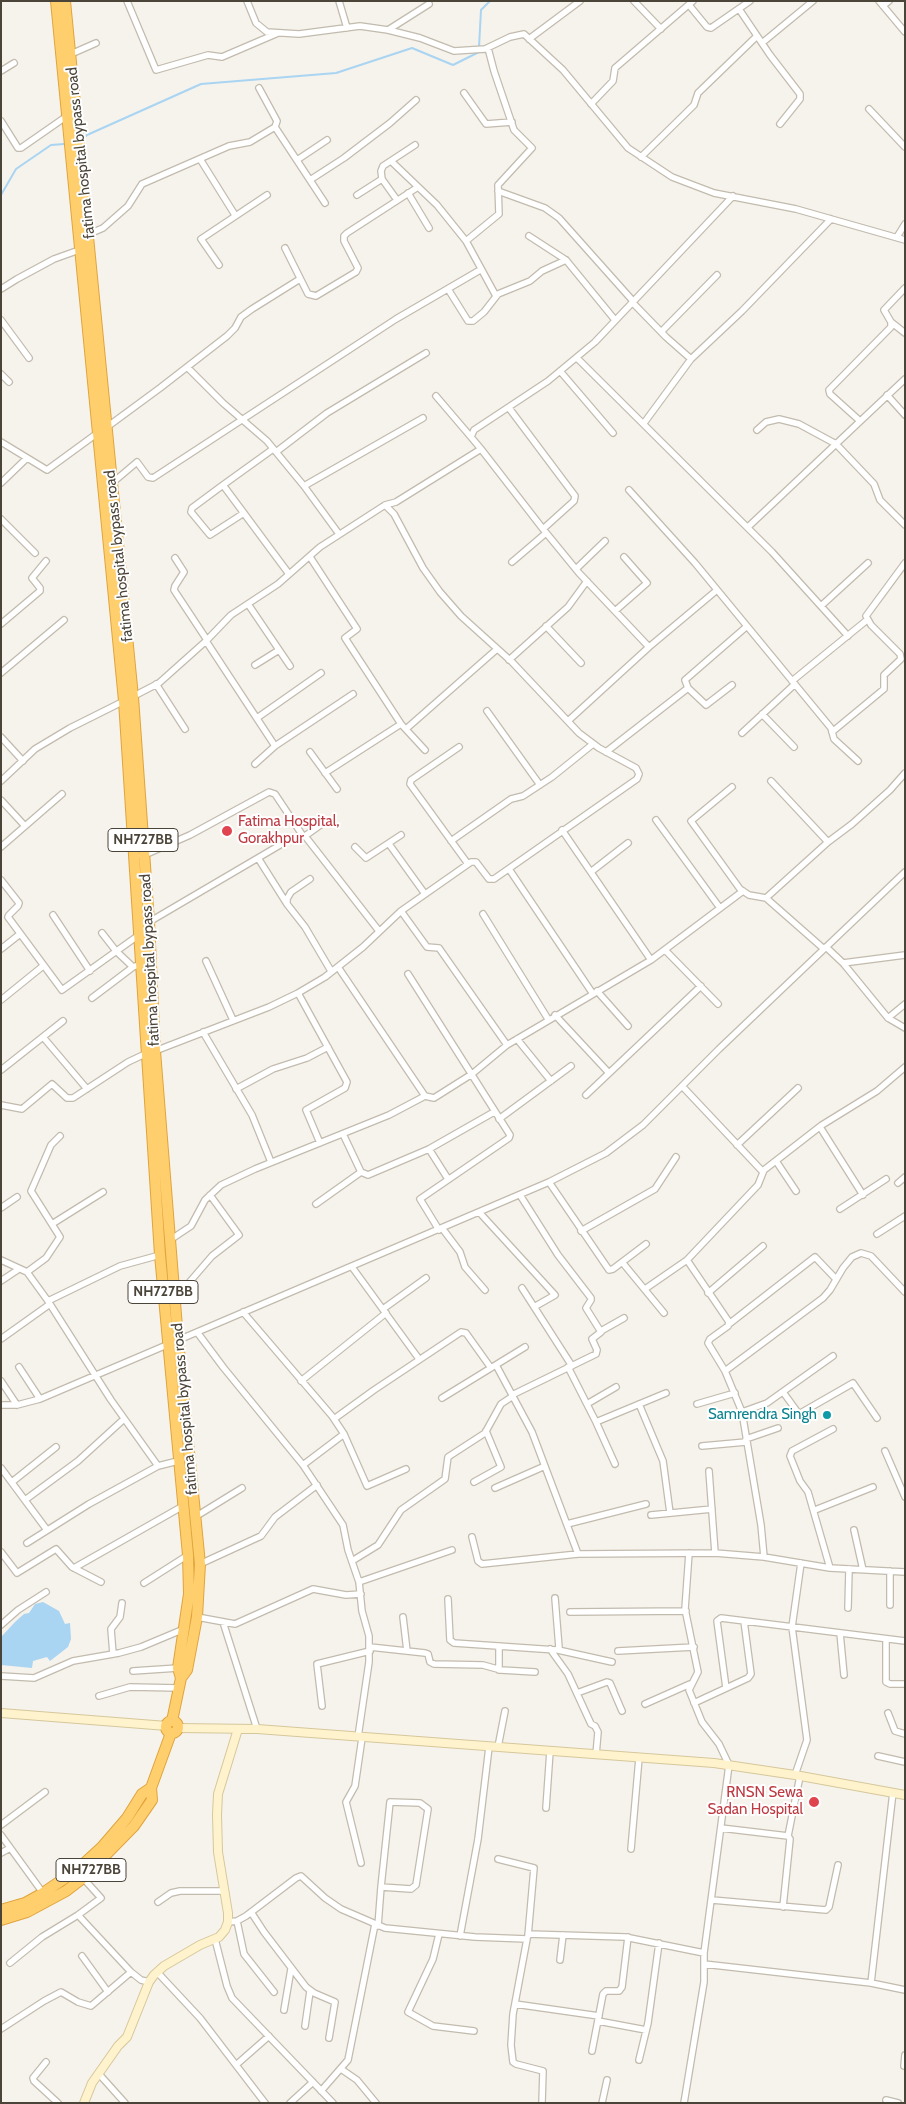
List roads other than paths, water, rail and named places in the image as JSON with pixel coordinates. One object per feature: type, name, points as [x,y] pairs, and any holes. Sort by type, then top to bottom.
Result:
[{"type":"highway","name":"fatima hospital bypass road","points":[[56,1],[69,81],[89,234],[85,249],[97,434],[128,699]]},
{"type":"highway","name":"fatima hospital bypass road","points":[[4,1914],[47,1902],[83,1878],[134,1826],[152,1800],[152,1788],[172,1727],[180,1678],[189,1594],[188,1556],[160,1255],[150,1053],[149,922],[139,857],[106,427],[67,116],[71,54],[65,1]]},
{"type":"highway","name":"fatima hospital bypass road","points":[[139,857],[137,965],[150,1053],[170,1240],[200,1564],[197,1617],[187,1670],[180,1678]]},
{"type":"highway","points":[[175,1426],[186,1425]]},
{"type":"highway","name":"fatima hospital bypass road","points":[[4,1914],[62,1882],[102,1847],[127,1818],[142,1794],[152,1788]]},
{"type":"main road","points":[[1,1713],[172,1727],[257,1729],[729,1765],[905,1794]]},
{"type":"main road","points":[[84,2103],[99,2074],[127,2036],[149,1982],[157,1972],[200,1945],[215,1939],[225,1930],[228,1922],[220,1891],[218,1794],[238,1729]]},
{"type":"main road","points":[[90,2092],[93,2103]]},
{"type":"street","points":[[127,1],[156,70],[208,54],[219,58],[280,33]]},
{"type":"street","points":[[247,1],[256,23],[267,32],[299,34],[360,26],[388,30],[420,38],[454,51],[486,48],[524,34],[563,70],[628,148],[672,177],[714,193],[796,209],[905,240]]},
{"type":"street","points":[[339,1],[347,28]]},
{"type":"street","points":[[529,39],[580,1]]},
{"type":"street","points":[[634,1],[662,29]]},
{"type":"street","points":[[591,104],[613,81],[615,68],[691,3],[707,27],[711,28],[750,1]]},
{"type":"street","points":[[762,44],[813,1]]},
{"type":"street","points":[[889,1],[881,4],[905,32]]},
{"type":"street","points":[[388,30],[429,4]]},
{"type":"street","points":[[740,9],[762,44],[801,97],[780,124]]},
{"type":"street","points":[[641,157],[694,105],[698,93],[757,36]]},
{"type":"street","points":[[71,54],[96,43]]},
{"type":"street","points":[[466,241],[499,214],[498,185],[532,148],[515,132],[486,48]]},
{"type":"street","points":[[1,71],[14,63]]},
{"type":"street","points":[[259,88],[277,121],[276,127],[325,203]]},
{"type":"street","points":[[464,93],[486,124],[512,122]]},
{"type":"street","points":[[310,180],[374,135],[416,100]]},
{"type":"street","points":[[869,109],[905,147]]},
{"type":"street","points":[[1,121],[18,148],[67,116]]},
{"type":"street","points":[[89,234],[103,228],[128,206],[139,186],[229,146],[250,142],[276,127]]},
{"type":"street","points":[[297,160],[327,140]]},
{"type":"street","points":[[397,200],[382,179],[382,168],[414,145]]},
{"type":"street","points":[[200,159],[235,215]]},
{"type":"street","points":[[391,162],[437,205],[466,241],[480,270],[496,296]]},
{"type":"street","points":[[357,196],[382,179]]},
{"type":"street","points":[[285,248],[308,294],[316,296],[356,272],[358,265],[344,241],[344,236],[418,187]]},
{"type":"street","points":[[498,191],[545,208],[559,218],[660,332],[691,358]]},
{"type":"street","points":[[408,193],[429,228]]},
{"type":"street","points":[[220,265],[201,239],[267,195]]},
{"type":"street","points":[[471,437],[474,430],[509,408],[560,371],[595,342],[733,196]]},
{"type":"street","points":[[644,423],[691,358],[742,311],[831,219]]},
{"type":"street","points":[[897,238],[905,224]]},
{"type":"street","points":[[529,236],[566,260],[616,320]]},
{"type":"street","points":[[1,289],[54,258],[85,249]]},
{"type":"street","points":[[448,289],[470,322],[483,314],[496,296],[502,292],[530,281],[542,272],[566,260]]},
{"type":"street","points":[[111,484],[137,462],[148,477],[153,478],[396,319],[480,270]]},
{"type":"street","points":[[660,332],[717,275]]},
{"type":"street","points":[[1,442],[43,469],[51,468],[227,336],[241,317],[300,279]]},
{"type":"street","points":[[905,288],[885,307],[885,313],[891,322],[905,333]]},
{"type":"street","points":[[1,320],[29,358]]},
{"type":"street","points":[[860,422],[830,394],[829,390],[888,331],[891,327],[891,322]]},
{"type":"street","points":[[244,513],[210,535],[191,512],[192,508],[223,485],[327,413],[426,354]]},
{"type":"street","points":[[577,358],[748,528],[848,636]]},
{"type":"street","points":[[187,367],[274,450],[304,486],[339,534]]},
{"type":"street","points":[[560,371],[612,433]]},
{"type":"street","points":[[1,374],[9,382]]},
{"type":"street","points":[[748,528],[774,500],[905,379]]},
{"type":"street","points":[[436,396],[481,449],[587,582],[649,647]]},
{"type":"street","points":[[887,396],[905,415]]},
{"type":"street","points":[[509,408],[574,496],[570,507],[512,562]]},
{"type":"street","points":[[304,486],[423,418]]},
{"type":"street","points":[[757,430],[766,422],[779,419],[799,424],[836,444],[874,484],[880,500],[905,525]]},
{"type":"street","points":[[1,781],[36,749],[70,728],[156,684],[207,640],[231,615],[289,574],[339,534],[384,505],[396,502],[481,449]]},
{"type":"street","points":[[1,483],[27,458]]},
{"type":"street","points":[[223,485],[289,574]]},
{"type":"street","points":[[629,490],[695,563],[831,728],[834,739],[858,761]]},
{"type":"street","points":[[1,1105],[22,1109],[52,1084],[70,1099],[128,1062],[298,993],[338,967],[363,947],[401,911],[468,864],[476,862],[491,880],[638,777],[639,772],[636,768],[606,752],[579,733],[510,660],[461,616],[440,592],[417,559],[394,514],[384,505]]},
{"type":"street","points":[[1,519],[35,553]]},
{"type":"street","points":[[576,569],[605,541]]},
{"type":"street","points":[[310,557],[357,629],[345,638],[401,724],[425,750]]},
{"type":"street","points":[[615,611],[647,583],[624,557]]},
{"type":"street","points":[[175,558],[184,572],[174,586],[174,590],[275,746]]},
{"type":"street","points":[[1,624],[40,591],[40,588],[32,578],[46,561]]},
{"type":"street","points":[[821,606],[868,563]]},
{"type":"street","points":[[832,732],[884,689],[884,675],[903,656],[867,620],[867,613],[905,563]]},
{"type":"street","points":[[510,660],[568,606],[587,582]]},
{"type":"street","points":[[568,721],[649,647],[717,590]]},
{"type":"street","points":[[248,604],[290,666]]},
{"type":"street","points":[[1,673],[64,620]]},
{"type":"street","points":[[742,733],[793,683],[867,620]]},
{"type":"street","points":[[546,626],[581,663]]},
{"type":"street","points":[[732,686],[706,705],[685,683],[686,677],[746,627]]},
{"type":"street","points":[[406,729],[497,649]]},
{"type":"street","points":[[255,665],[279,650]]},
{"type":"street","points":[[257,718],[321,674]]},
{"type":"street","points":[[156,684],[185,728]]},
{"type":"street","points":[[606,752],[688,688]]},
{"type":"street","points":[[255,764],[275,746],[353,694]]},
{"type":"street","points":[[488,711],[540,785]]},
{"type":"street","points":[[762,714],[794,747]]},
{"type":"street","points":[[325,773],[401,724]]},
{"type":"street","points":[[1,737],[23,761]]},
{"type":"street","points":[[451,841],[511,800],[523,796],[540,785],[593,744]]},
{"type":"street","points":[[459,747],[411,780],[410,784],[468,864]]},
{"type":"street","points":[[310,752],[337,789]]},
{"type":"street","points":[[766,898],[828,842],[890,790],[905,773]]},
{"type":"street","points":[[771,781],[828,842]]},
{"type":"street","points":[[732,787],[691,821],[743,891],[757,897],[766,898],[843,963],[888,1018],[905,1028]]},
{"type":"street","points":[[139,857],[190,835],[270,792],[275,794],[301,834],[306,836],[379,931]]},
{"type":"street","points":[[1,846],[62,794]]},
{"type":"street","points":[[1,800],[25,826]]},
{"type":"street","points":[[656,820],[720,908]]},
{"type":"street","points":[[306,836],[326,821]]},
{"type":"street","points":[[562,830],[592,871],[651,960]]},
{"type":"street","points":[[355,848],[366,858],[401,835]]},
{"type":"street","points":[[592,871],[628,843]]},
{"type":"street","points":[[389,844],[425,894]]},
{"type":"street","points":[[138,923],[149,922],[280,845]]},
{"type":"street","points":[[258,858],[331,971]]},
{"type":"street","points":[[509,868],[595,992],[628,1026]]},
{"type":"street","points":[[1,1405],[17,1405],[40,1399],[520,1195],[606,1153],[643,1125],[905,872]]},
{"type":"street","points":[[286,904],[291,892],[310,879]]},
{"type":"street","points":[[1,880],[19,903],[8,916],[62,990],[139,935]]},
{"type":"street","points":[[170,1240],[191,1226],[210,1195],[221,1185],[271,1162],[389,1115],[425,1096],[434,1098],[472,1074],[517,1038],[651,960],[743,891]]},
{"type":"street","points":[[401,911],[427,947],[439,948],[507,1045]]},
{"type":"street","points":[[483,914],[548,1019]]},
{"type":"street","points":[[53,915],[90,970]]},
{"type":"street","points":[[92,998],[137,965],[116,951],[102,933]]},
{"type":"street","points":[[1,949],[20,934]]},
{"type":"street","points":[[665,950],[718,1004]]},
{"type":"street","points":[[843,963],[905,955]]},
{"type":"street","points":[[206,961],[233,1020]]},
{"type":"street","points":[[1,1000],[43,966]]},
{"type":"street","points":[[338,967],[425,1096]]},
{"type":"street","points":[[408,974],[509,1133],[508,1138],[420,1199],[460,1252],[465,1266],[485,1290]]},
{"type":"street","points":[[586,1095],[701,986]]},
{"type":"street","points":[[298,993],[347,1082],[347,1086],[306,1110],[320,1143]]},
{"type":"street","points":[[888,1018],[905,1004]]},
{"type":"street","points":[[555,1015],[609,1073]]},
{"type":"street","points":[[1,1070],[62,1021]]},
{"type":"street","points":[[203,1032],[252,1115],[271,1162]]},
{"type":"street","points":[[43,1036],[87,1089]]},
{"type":"street","points":[[517,1038],[551,1081]]},
{"type":"street","points":[[236,1089],[273,1069],[307,1058],[328,1047]]},
{"type":"street","points":[[499,1119],[571,1066]]},
{"type":"street","points":[[644,1289],[687,1260],[758,1185],[763,1172],[776,1161],[820,1127],[869,1097],[902,1069],[905,1077]]},
{"type":"street","points":[[682,1086],[763,1172]]},
{"type":"street","points":[[737,1145],[798,1088]]},
{"type":"street","points":[[343,1134],[361,1172],[368,1175],[429,1149],[494,1112]]},
{"type":"street","points":[[820,1127],[863,1195]]},
{"type":"street","points":[[27,1272],[46,1258],[59,1240],[59,1235],[31,1191],[52,1145],[60,1136]]},
{"type":"street","points":[[429,1149],[448,1179]]},
{"type":"street","points":[[581,1231],[650,1192],[658,1185],[676,1157]]},
{"type":"street","points":[[776,1161],[796,1191]]},
{"type":"street","points":[[316,1204],[361,1172]]},
{"type":"street","points":[[898,1183],[905,1177]]},
{"type":"street","points":[[840,1209],[886,1179]]},
{"type":"street","points":[[549,1182],[609,1270],[646,1244]]},
{"type":"street","points":[[52,1224],[103,1192]]},
{"type":"street","points":[[174,1290],[188,1285],[212,1256],[239,1235],[210,1195]]},
{"type":"street","points":[[520,1195],[558,1255],[591,1298],[586,1308],[601,1331]]},
{"type":"street","points":[[1,1208],[17,1197]]},
{"type":"street","points":[[480,1212],[556,1295],[534,1307]]},
{"type":"street","points":[[877,1234],[905,1216]]},
{"type":"street","points":[[708,1293],[763,1246]]},
{"type":"street","points":[[725,1371],[823,1298],[830,1290],[835,1278],[852,1257],[861,1252],[872,1256],[905,1292]]},
{"type":"street","points":[[1,1339],[49,1302],[120,1266],[160,1255]]},
{"type":"street","points":[[764,1558],[761,1525],[742,1412],[725,1371],[708,1341],[814,1257],[835,1278]]},
{"type":"street","points":[[1,1260],[27,1272],[49,1302],[124,1419],[158,1466]]},
{"type":"street","points":[[687,1260],[729,1324]]},
{"type":"street","points":[[622,1262],[664,1313]]},
{"type":"street","points":[[352,1267],[419,1359]]},
{"type":"street","points":[[1,1281],[19,1269]]},
{"type":"street","points":[[301,1381],[426,1278]]},
{"type":"street","points":[[522,1288],[570,1366],[615,1464]]},
{"type":"street","points":[[243,1312],[344,1434],[367,1486],[406,1469]]},
{"type":"street","points":[[352,1560],[378,1545],[401,1510],[444,1479],[448,1458],[486,1431],[501,1404],[513,1395],[596,1354],[597,1350],[592,1339],[601,1331],[624,1318]]},
{"type":"street","points":[[334,1420],[419,1359],[463,1331],[494,1366],[513,1395],[532,1432],[578,1554]]},
{"type":"street","points":[[197,1332],[303,1465],[344,1525],[359,1582],[370,1649],[355,1786],[346,1802],[361,1863]]},
{"type":"street","points":[[442,1398],[525,1347]]},
{"type":"street","points":[[742,1412],[763,1405],[833,1356]]},
{"type":"street","points":[[19,1367],[40,1399]]},
{"type":"street","points":[[1,1381],[17,1405]]},
{"type":"street","points":[[782,1392],[799,1414],[852,1383],[877,1418]]},
{"type":"street","points":[[587,1404],[616,1387]]},
{"type":"street","points":[[596,1422],[666,1393]]},
{"type":"street","points":[[697,1404],[735,1393]]},
{"type":"street","points":[[639,1404],[663,1461],[670,1513]]},
{"type":"street","points":[[25,1500],[78,1461],[124,1419]]},
{"type":"street","points":[[702,1446],[746,1440],[778,1428]]},
{"type":"street","points":[[830,1568],[815,1510],[806,1487],[800,1481],[790,1453],[833,1429]]},
{"type":"street","points":[[474,1482],[501,1467],[486,1431]]},
{"type":"street","points":[[303,1465],[344,1434]]},
{"type":"street","points":[[12,1482],[56,1448]]},
{"type":"street","points":[[885,1451],[905,1497]]},
{"type":"street","points":[[27,1543],[89,1504],[158,1466],[178,1461]]},
{"type":"street","points":[[495,1488],[545,1466]]},
{"type":"street","points":[[1,1468],[47,1530]]},
{"type":"street","points":[[709,1471],[715,1553]]},
{"type":"street","points":[[200,1564],[247,1544],[260,1536],[275,1517],[317,1485]]},
{"type":"street","points":[[815,1510],[873,1487]]},
{"type":"street","points":[[195,1518],[242,1488]]},
{"type":"street","points":[[566,1524],[646,1504]]},
{"type":"street","points":[[74,1568],[183,1506]]},
{"type":"street","points":[[651,1515],[712,1509]]},
{"type":"street","points":[[854,1530],[863,1570]]},
{"type":"street","points":[[472,1537],[480,1563],[578,1554],[715,1553],[830,1568],[905,1572]]},
{"type":"street","points":[[1,1552],[15,1572],[20,1573],[56,1549],[74,1568],[101,1582]]},
{"type":"street","points":[[359,1582],[452,1550]]},
{"type":"street","points":[[684,2103],[704,1982],[704,1953],[729,1765],[719,1744],[702,1722],[689,1690],[690,1684],[698,1672],[686,1611],[689,1553]]},
{"type":"street","points":[[144,1583],[188,1556]]},
{"type":"street","points":[[1,1566],[8,1562]]},
{"type":"street","points":[[783,1907],[790,1839],[788,1836],[798,1775],[807,1740],[792,1627],[801,1563]]},
{"type":"street","points":[[848,1608],[849,1569]]},
{"type":"street","points":[[890,1571],[890,1605]]},
{"type":"street","points":[[197,1617],[238,1623],[309,1589],[319,1589],[346,1595],[360,1594]]},
{"type":"street","points":[[1,1625],[18,1610],[46,1592]]},
{"type":"street","points":[[555,1598],[558,1650]]},
{"type":"street","points":[[448,1599],[451,1642],[550,1649],[612,1662]]},
{"type":"street","points":[[113,1654],[111,1629],[120,1617],[122,1604]]},
{"type":"street","points":[[570,1612],[686,1611]]},
{"type":"street","points":[[403,1617],[407,1651]]},
{"type":"street","points":[[726,1688],[717,1621],[721,1618],[905,1642]]},
{"type":"street","points":[[694,1703],[748,1678],[752,1674],[744,1621]]},
{"type":"street","points":[[223,1622],[257,1729]]},
{"type":"street","points":[[1,1676],[34,1678],[73,1661],[141,1647],[184,1629]]},
{"type":"street","points":[[840,1633],[844,1675]]},
{"type":"street","points":[[886,1639],[886,1682],[890,1684],[905,1684]]},
{"type":"street","points":[[499,1646],[499,1670]]},
{"type":"street","points":[[618,1651],[694,1646]]},
{"type":"street","points":[[322,1706],[317,1664],[370,1649],[428,1654],[430,1662],[434,1664],[484,1665],[499,1670],[535,1672]]},
{"type":"street","points":[[550,1649],[568,1674],[591,1724],[595,1726],[598,1732],[596,1755]]},
{"type":"street","points":[[132,1671],[180,1678]]},
{"type":"street","points":[[98,1696],[130,1687],[180,1678]]},
{"type":"street","points":[[577,1693],[607,1682],[610,1684],[622,1711]]},
{"type":"street","points":[[645,1704],[690,1684]]},
{"type":"street","points":[[498,1748],[506,1711]]},
{"type":"street","points":[[888,1713],[895,1731],[905,1734]]},
{"type":"street","points":[[460,1936],[478,1839],[489,1747]]},
{"type":"street","points":[[546,1808],[550,1751]]},
{"type":"street","points":[[878,1756],[905,1762]]},
{"type":"street","points":[[631,1849],[639,1758]]},
{"type":"street","points":[[1,1825],[45,1792]]},
{"type":"street","points":[[871,1983],[893,1792]]},
{"type":"street","points":[[321,2091],[347,2063],[376,1925],[390,1802],[420,1803],[428,1809],[416,1885],[412,1889],[381,1887]]},
{"type":"street","points":[[721,1828],[788,1836]]},
{"type":"street","points":[[1,1835],[43,1894]]},
{"type":"street","points":[[1,1853],[10,1848]]},
{"type":"street","points":[[498,1859],[534,1868],[528,1937],[515,2004],[511,2045],[513,2062],[519,2066],[543,2071],[542,2103]]},
{"type":"street","points":[[712,1900],[824,1911],[828,1909],[838,1865]]},
{"type":"street","points":[[228,1922],[237,1922],[296,1878],[302,1876],[325,1898],[341,1909],[376,1925],[394,1930],[460,1936],[528,1937],[563,1935],[628,1937],[704,1953]]},
{"type":"street","points":[[10,1963],[42,1937],[101,1898],[83,1878]]},
{"type":"street","points":[[158,1902],[174,1892],[220,1891]]},
{"type":"street","points":[[251,1912],[310,1991],[335,2002],[329,2038]]},
{"type":"street","points":[[78,1915],[131,1972],[141,1980],[149,1982]]},
{"type":"street","points":[[237,1922],[242,1951],[274,1992]]},
{"type":"street","points":[[439,1934],[433,1959],[408,2012],[433,2026],[474,2031]]},
{"type":"street","points":[[560,1960],[563,1935]]},
{"type":"street","points":[[592,2051],[604,1992],[619,1991],[622,1987],[628,1937]]},
{"type":"street","points":[[215,1939],[229,1992],[333,2103]]},
{"type":"street","points":[[640,2060],[659,1943]]},
{"type":"street","points":[[82,1956],[108,1992]]},
{"type":"street","points":[[704,1964],[871,1983],[905,1990]]},
{"type":"street","points":[[284,2010],[291,1968]]},
{"type":"street","points":[[1,2029],[59,1992],[63,1992],[78,2002],[91,2006],[131,1972]]},
{"type":"street","points":[[157,1972],[200,2018],[265,2103]]},
{"type":"street","points":[[305,2026],[310,1991]]},
{"type":"street","points":[[515,2004],[646,2030]]},
{"type":"street","points":[[236,2065],[269,2036]]},
{"type":"street","points":[[904,2066],[905,2055]]},
{"type":"street","points":[[46,2062],[33,2078],[58,2103]]},
{"type":"street","points":[[341,2070],[357,2080],[376,2103]]},
{"type":"street","points":[[99,2074],[126,2103]]},
{"type":"street","points":[[602,2103],[606,2080]]},
{"type":"street","points":[[290,2103],[313,2082]]},
{"type":"street","points":[[886,2100],[898,2103]]},
{"type":"water","points":[[43,1602],[59,1611],[65,1624],[70,1623],[71,1639],[68,1647],[50,1661],[47,1657],[33,1661],[32,1668],[1,1665],[2,1636],[24,1614],[29,1613],[35,1604]]},
{"type":"waterway","points":[[479,47],[481,10],[490,1]]},
{"type":"waterway","points":[[83,139],[87,135],[201,84],[336,73],[412,48],[453,65],[479,52]]},
{"type":"waterway","points":[[1,195],[16,169],[51,145],[64,144]]},
{"type":"place","name":"Fatima Hospital, Gorakhpur","points":[[227,831]]},
{"type":"place","name":"Samrendra Singh","points":[[827,1415]]},
{"type":"place","name":"RNSN Sewa Sadan Hospital","points":[[814,1802]]}]
